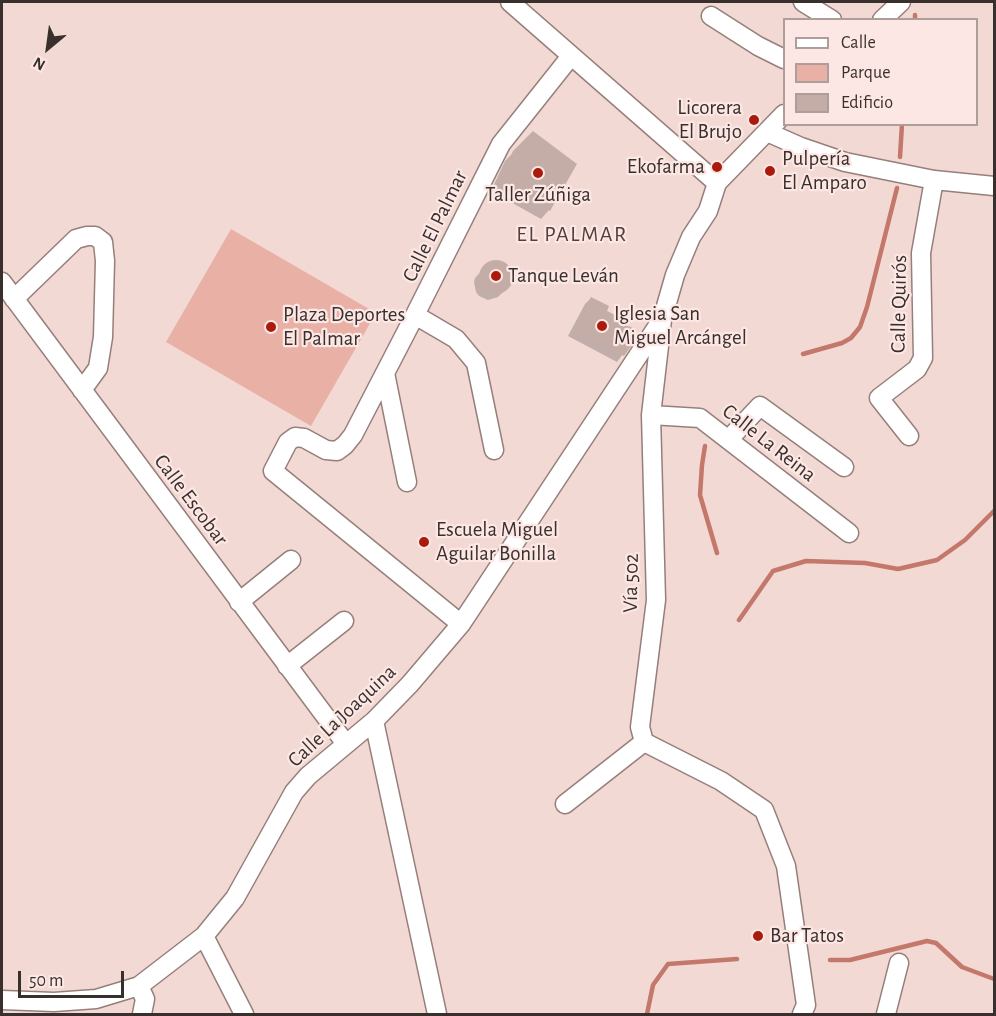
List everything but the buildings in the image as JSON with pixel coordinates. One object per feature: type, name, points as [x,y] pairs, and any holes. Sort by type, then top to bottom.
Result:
[{"type":"street","points":[[510,2],[717,183]]},
{"type":"street","points":[[803,2],[829,18]]},
{"type":"street","points":[[884,18],[901,2]]},
{"type":"street","points":[[711,16],[758,46],[783,58]]},
{"type":"street","name":"Calle El Palmar","points":[[461,624],[273,471],[288,442],[295,437],[304,438],[326,450],[337,451],[345,445],[385,373],[501,144],[571,56]]},
{"type":"street","name":"Vía 502","points":[[644,742],[640,727],[656,600],[651,416],[662,320],[675,275],[691,237],[708,211],[717,183],[783,115]]},
{"type":"street","points":[[767,132],[845,162],[934,180],[994,186]]},
{"type":"street","name":"Calle Quirós","points":[[909,436],[879,398],[917,369],[923,358],[921,253],[934,180]]},
{"type":"street","points":[[14,299],[76,239],[95,236],[103,242],[105,261],[103,337],[98,368],[82,390]]},
{"type":"street","name":"Calle Escobar","points":[[2,282],[346,744]]},
{"type":"street","points":[[415,315],[456,339],[476,363],[494,450]]},
{"type":"street","name":"Calle La Joaquina","points":[[2,1000],[54,1002],[96,999],[139,986],[204,936],[235,898],[294,792],[308,776],[374,721],[410,684],[461,624],[662,320]]},
{"type":"street","points":[[385,373],[407,482]]},
{"type":"street","points":[[729,439],[760,406],[844,467]]},
{"type":"street","name":"Calle La Reina","points":[[651,416],[700,418],[849,533]]},
{"type":"street","points":[[239,602],[291,560]]},
{"type":"street","points":[[287,666],[344,621]]},
{"type":"street","points":[[374,721],[437,1014]]},
{"type":"street","points":[[565,804],[644,742],[721,781],[764,810],[786,866],[806,1005],[802,1014]]},
{"type":"street","points":[[204,936],[244,1014]]},
{"type":"street","points":[[886,1014],[899,963]]},
{"type":"street","points":[[139,986],[145,999],[142,1014]]},
{"type":"green space","name":"Plaza Deportes El Palmar","points":[[231,229],[376,313],[311,426],[166,342]]},
{"type":"waterway","points":[[900,157],[902,126]]},
{"type":"waterway","points":[[803,354],[842,343],[851,338],[860,327],[897,188]]},
{"type":"waterway","points":[[705,446],[700,495],[717,553]]},
{"type":"waterway","points":[[739,620],[773,571],[806,561],[865,563],[898,569],[937,560],[965,540],[994,511]]},
{"type":"waterway","points":[[830,960],[850,960],[927,941],[936,943],[962,967],[994,979]]},
{"type":"waterway","points":[[647,1014],[653,985],[668,964],[737,959]]},
{"type":"place","name":"Licorera El Brujo","points":[[754,120]]},
{"type":"place","name":"Ekofarma","points":[[717,167]]},
{"type":"place","name":"Pulpería El Amparo","points":[[770,171]]},
{"type":"place","name":"Taller Zúñiga","points":[[538,173]]},
{"type":"place","name":"Tanque Leván","points":[[496,276]]},
{"type":"place","name":"Iglesia San Miguel Arcángel","points":[[602,326]]},
{"type":"place","name":"Plaza Deportes El Palmar","points":[[271,327]]},
{"type":"place","name":"Escuela Miguel Aguilar Bonilla","points":[[424,542]]},
{"type":"place","name":"Bar Tatos","points":[[758,936]]},
{"type":"district","name":"EL PALMAR","points":[[572,234]]}]
